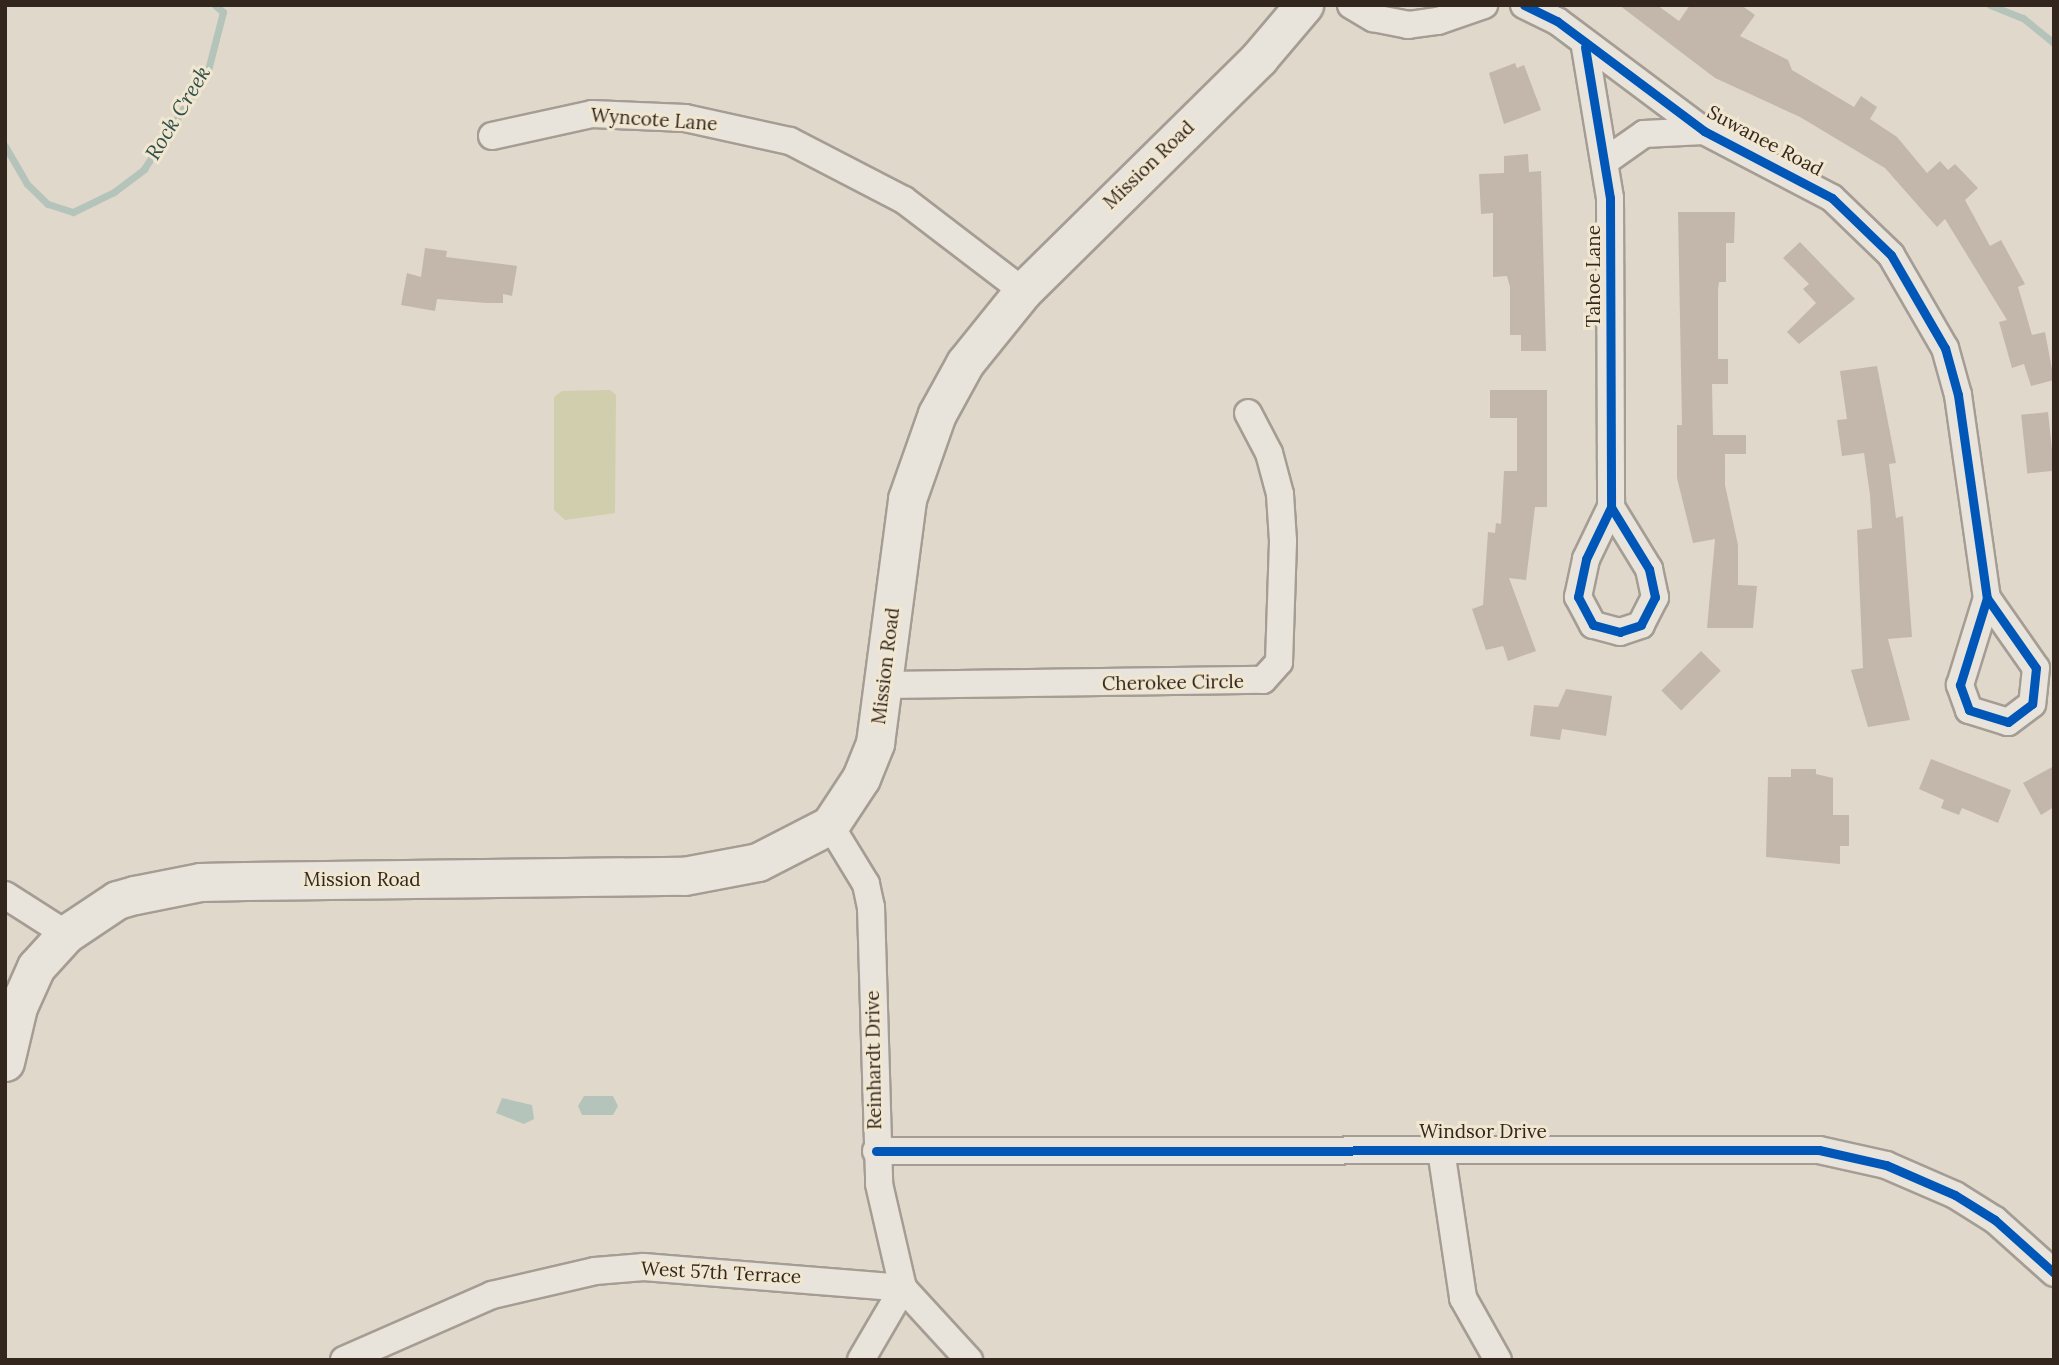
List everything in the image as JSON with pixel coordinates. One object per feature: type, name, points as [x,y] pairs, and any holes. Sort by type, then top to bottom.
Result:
[{"type":"main road","name":"Mission Road","points":[[5,1062],[18,1007],[36,967],[66,934],[117,900],[200,882],[684,876],[758,862],[831,825],[861,778],[886,685],[897,554],[924,447],[965,363],[1023,291],[1259,58],[1304,5]]},
{"type":"street","points":[[1351,5],[1373,18],[1408,25],[1438,22],[1484,5]]},
{"type":"street","name":"Suwanee Road","points":[[1524,5],[1558,22],[1585,47],[1704,131],[1832,198],[1891,255],[1919,295],[1942,340],[1958,395],[1987,598]]},
{"type":"street","name":"Tahoe Lane","points":[[1585,47],[1607,160],[1612,507]]},
{"type":"street","name":"Wyncote Lane","points":[[492,136],[592,114],[685,118],[790,141],[894,193],[1023,291]]},
{"type":"street","points":[[1607,160],[1644,134],[1704,131]]},
{"type":"street","name":"Cherokee Circle","points":[[886,685],[1263,680],[1279,662],[1283,541],[1280,494],[1269,453],[1248,413]]},
{"type":"street","name":"Reinhardt Drive","points":[[831,825],[866,884],[871,907],[876,1151],[903,1289]]},
{"type":"street","points":[[5,895],[66,934]]},
{"type":"street","points":[[1441,1150],[1463,1298],[1498,1360]]},
{"type":"street","name":"Windsor Drive","points":[[876,1151],[1819,1150],[1862,1158],[1955,1195],[1995,1220],[2054,1273]]},
{"type":"street","name":"West 57th Terrace","points":[[344,1360],[492,1295],[595,1271],[644,1267],[903,1289]]},
{"type":"street","points":[[861,1360],[903,1289],[969,1360]]},
{"type":"shaded area","points":[[610,390],[616,395],[615,513],[565,520],[554,510],[554,397],[562,391]]},
{"type":"shaded area","points":[[584,1096],[613,1096],[618,1106],[613,1115],[582,1115],[578,1106]]},
{"type":"shaded area","points":[[502,1098],[532,1105],[534,1119],[524,1124],[496,1113]]},
{"type":"building","points":[[1619,5],[1657,5],[1679,21],[1690,5],[1741,5],[1755,15],[1740,36],[1788,60],[1792,70],[1854,107],[1861,96],[1877,107],[1870,119],[1897,137],[1927,173],[1940,161],[1948,170],[1955,164],[1978,188],[1965,200],[1990,246],[2001,240],[2025,284],[2018,287],[2032,335],[2045,332],[2054,380],[2031,386],[2024,364],[2012,368],[1999,322],[2007,320],[1945,219],[1937,227],[1885,168],[1800,117],[1715,78]]},
{"type":"building","points":[[1515,63],[1517,68],[1524,65],[1541,110],[1504,124],[1489,73]]},
{"type":"building","points":[[1528,154],[1529,172],[1541,171],[1546,351],[1521,351],[1521,335],[1510,335],[1510,287],[1507,276],[1493,277],[1493,213],[1481,214],[1479,174],[1504,173],[1504,156]]},
{"type":"building","points":[[1678,212],[1735,212],[1734,243],[1726,243],[1726,282],[1719,282],[1718,290],[1718,359],[1728,359],[1728,384],[1712,384],[1713,435],[1746,435],[1746,454],[1725,454],[1725,485],[1738,545],[1738,585],[1757,586],[1753,628],[1707,628],[1715,539],[1693,543],[1677,478],[1677,425],[1682,425]]},
{"type":"building","points":[[1800,242],[1855,299],[1799,344],[1787,332],[1816,303],[1803,289],[1809,284],[1783,258]]},
{"type":"building","points":[[425,248],[447,251],[446,257],[517,266],[512,296],[503,294],[503,303],[437,299],[435,311],[401,305],[407,273],[421,277]]},
{"type":"building","points":[[1877,366],[1896,463],[1889,464],[1896,518],[1903,516],[1912,637],[1888,639],[1910,720],[1868,727],[1851,670],[1863,668],[1857,530],[1872,528],[1870,495],[1864,453],[1842,456],[1837,420],[1847,419],[1840,371]]},
{"type":"building","points":[[1490,390],[1547,390],[1547,507],[1535,507],[1526,580],[1509,578],[1536,651],[1508,661],[1503,646],[1486,650],[1472,609],[1483,605],[1488,532],[1495,533],[1496,523],[1501,524],[1504,471],[1517,471],[1517,418],[1490,418]]},
{"type":"building","points":[[2048,412],[2054,471],[2027,473],[2021,415]]},
{"type":"building","points":[[1701,651],[1721,671],[1681,710],[1661,691]]},
{"type":"building","points":[[1566,689],[1612,696],[1606,736],[1562,729],[1560,740],[1530,736],[1534,705],[1558,707]]},
{"type":"building","points":[[1931,759],[2011,790],[1998,823],[1962,808],[1959,815],[1941,808],[1944,800],[1919,789]]},
{"type":"building","points":[[2054,766],[2054,807],[2041,815],[2023,783]]},
{"type":"building","points":[[1791,769],[1816,769],[1816,774],[1833,778],[1833,815],[1849,815],[1849,846],[1840,846],[1840,864],[1766,857],[1768,777],[1791,777]]},
{"type":"waterway","name":"Rock Creek","points":[[5,146],[27,184],[48,204],[73,212],[114,192],[144,169],[208,70],[223,12],[215,5]]},
{"type":"waterway","name":"Rock Creek","points":[[1990,5],[2023,18],[2054,43]]},
{"type":"cycle path","points":[[1524,5],[1557,21],[1704,131],[1832,198],[1891,255],[1945,348],[1958,395],[1987,598],[2036,668],[2032,704],[2008,722],[1969,710],[1960,685],[1987,598]]},
{"type":"cycle path","points":[[1585,47],[1610,198],[1611,507],[1649,569],[1655,597],[1641,625],[1620,632],[1593,625],[1578,597],[1586,559],[1611,507]]},
{"type":"cycle path","points":[[876,1151],[1819,1150],[1886,1165],[1955,1195],[1995,1220],[2054,1273]]}]
